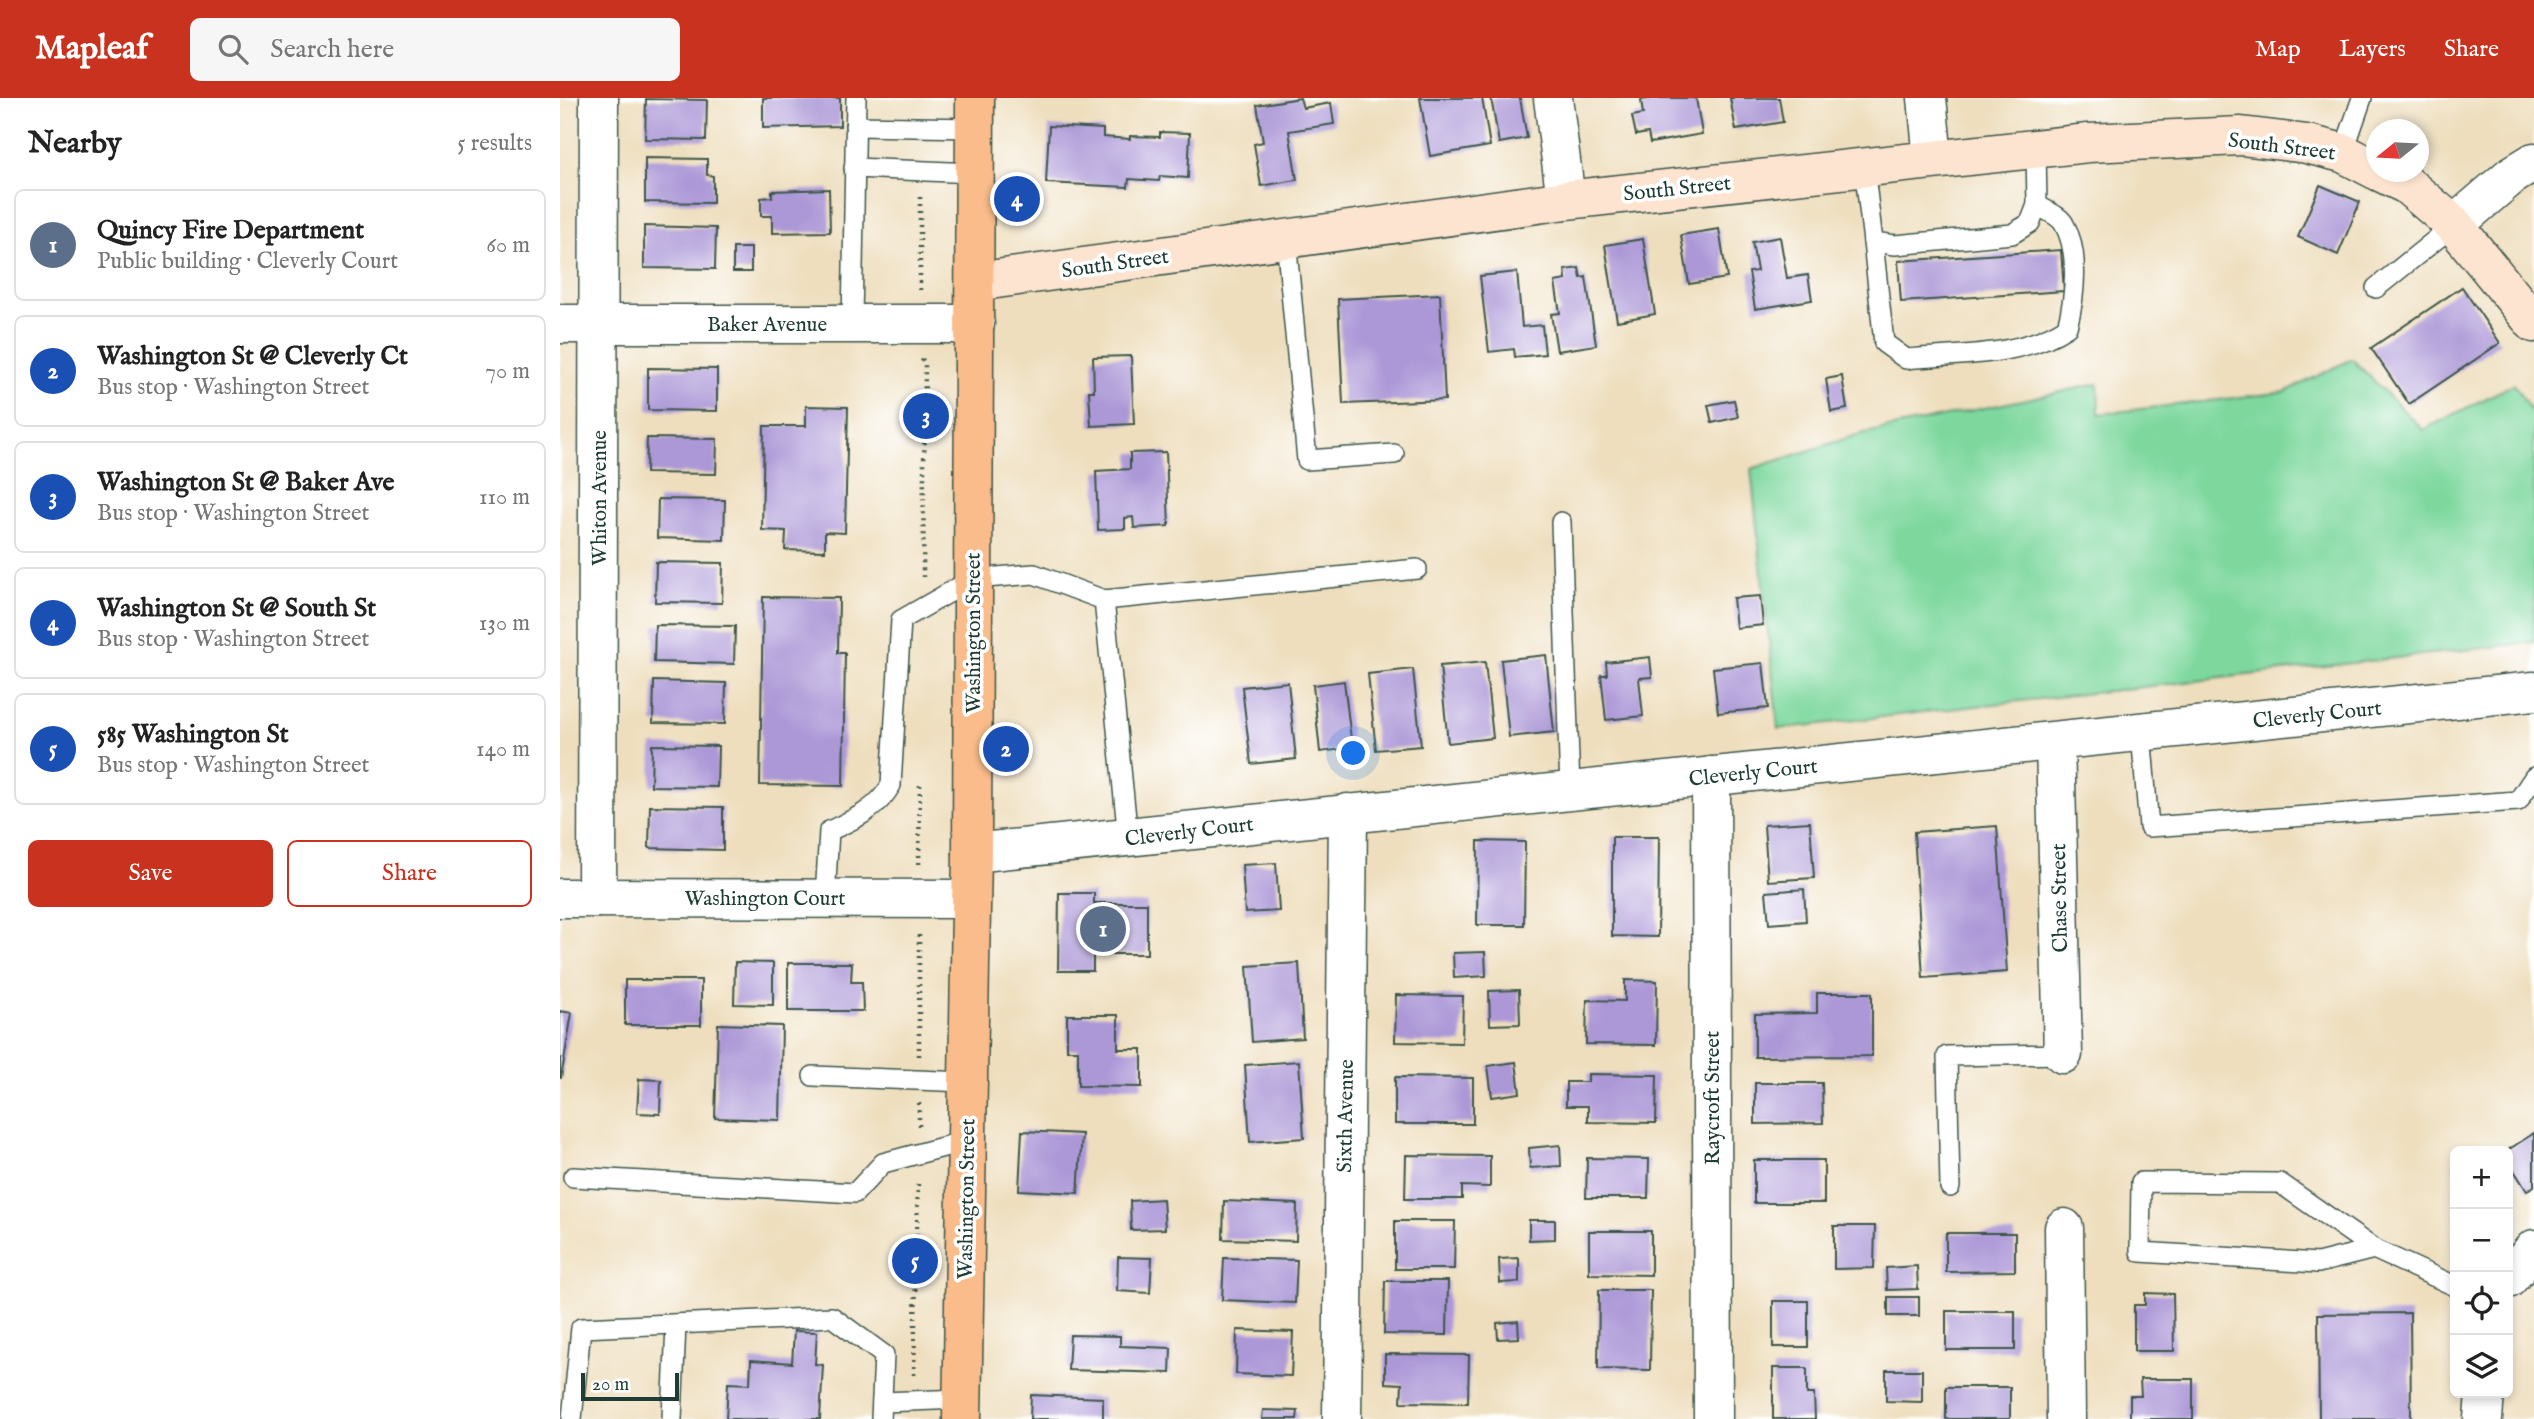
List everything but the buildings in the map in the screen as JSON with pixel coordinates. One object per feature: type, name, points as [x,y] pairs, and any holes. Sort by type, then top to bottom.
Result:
[{"type":"main road","name":"Washington Street","points":[[962,1409],[972,853],[975,113]]},
{"type":"main road","name":"South Street","points":[[975,282],[1566,200],[2036,149],[2241,136],[2366,165]]},
{"type":"main road","name":"South Street","points":[[2401,182],[2454,225],[2534,323]]},
{"type":"street","name":"Whiton Avenue","points":[[597,898],[599,98]]},
{"type":"street","points":[[1553,98],[1566,200]]},
{"type":"street","points":[[1927,98],[1933,159]]},
{"type":"street","points":[[2454,225],[2511,176],[2534,162]]},
{"type":"street","name":"Baker Avenue","points":[[560,324],[975,324]]},
{"type":"street","name":"Cleverly Court","points":[[972,853],[2534,691]]},
{"type":"street","name":"Chase Street","points":[[2055,742],[2063,1054]]},
{"type":"street","name":"Raycroft Street","points":[[1711,776],[1713,1419]]},
{"type":"street","name":"Sixth Avenue","points":[[1342,1419],[1348,813]]},
{"type":"street","name":"Washington Court","points":[[560,898],[971,899]]},
{"type":"street","points":[[2064,1228],[2066,1419]]},
{"type":"street","points":[[2513,1273],[2534,1249]]},
{"type":"street","points":[[2483,1419],[2485,1398]]},
{"type":"lane","points":[[852,324],[856,98]]},
{"type":"lane","points":[[2362,98],[2366,152]]},
{"type":"lane","points":[[855,125],[975,113]]},
{"type":"lane","points":[[1873,242],[1895,245],[2012,233],[2030,223],[2037,205],[2036,149]]},
{"type":"lane","points":[[1864,166],[1884,343],[1906,359],[2000,350],[2048,340],[2067,327],[2074,301],[2071,243],[2063,221],[2037,205]]},
{"type":"lane","points":[[855,168],[975,173]]},
{"type":"lane","points":[[2376,288],[2454,225]]},
{"type":"lane","points":[[1286,239],[1307,460],[1394,454]]},
{"type":"lane","points":[[1561,522],[1570,790]]},
{"type":"lane","points":[[825,898],[829,831],[861,816],[885,797],[891,785],[901,620],[973,579],[1034,574],[1104,600],[1417,569]]},
{"type":"lane","points":[[1104,600],[1128,838]]},
{"type":"lane","points":[[2141,733],[2149,827],[2518,801],[2534,777]]},
{"type":"lane","points":[[1950,1187],[1947,1056],[2063,1054]]},
{"type":"lane","points":[[813,1076],[967,1082]]},
{"type":"lane","points":[[573,1177],[855,1193],[883,1163],[967,1141]]},
{"type":"lane","points":[[2374,1249],[2318,1263],[2140,1252],[2141,1182],[2280,1183],[2374,1249],[2450,1284]]},
{"type":"lane","points":[[572,1419],[581,1328],[832,1317],[884,1355],[881,1410],[962,1409]]},
{"type":"lane","points":[[672,1419],[676,1324]]},
{"type":"path","points":[[909,297],[920,294],[920,171]]},
{"type":"green space","points":[[2352,359],[2423,430],[2514,384],[2534,416],[2534,642],[1778,729],[1751,469],[1860,434],[2098,384],[2099,414],[2285,392]]},
{"type":"place","name":"Washington St @ South St","points":[[1017,199]]},
{"type":"place","name":"Washington St @ Baker Ave","points":[[926,416]]},
{"type":"place","name":"Washington St @ Cleverly Ct","points":[[1006,749]]},
{"type":"place","name":"Quincy Fire Department","points":[[1103,929]]},
{"type":"place","name":"585 Washington St","points":[[915,1261]]}]
